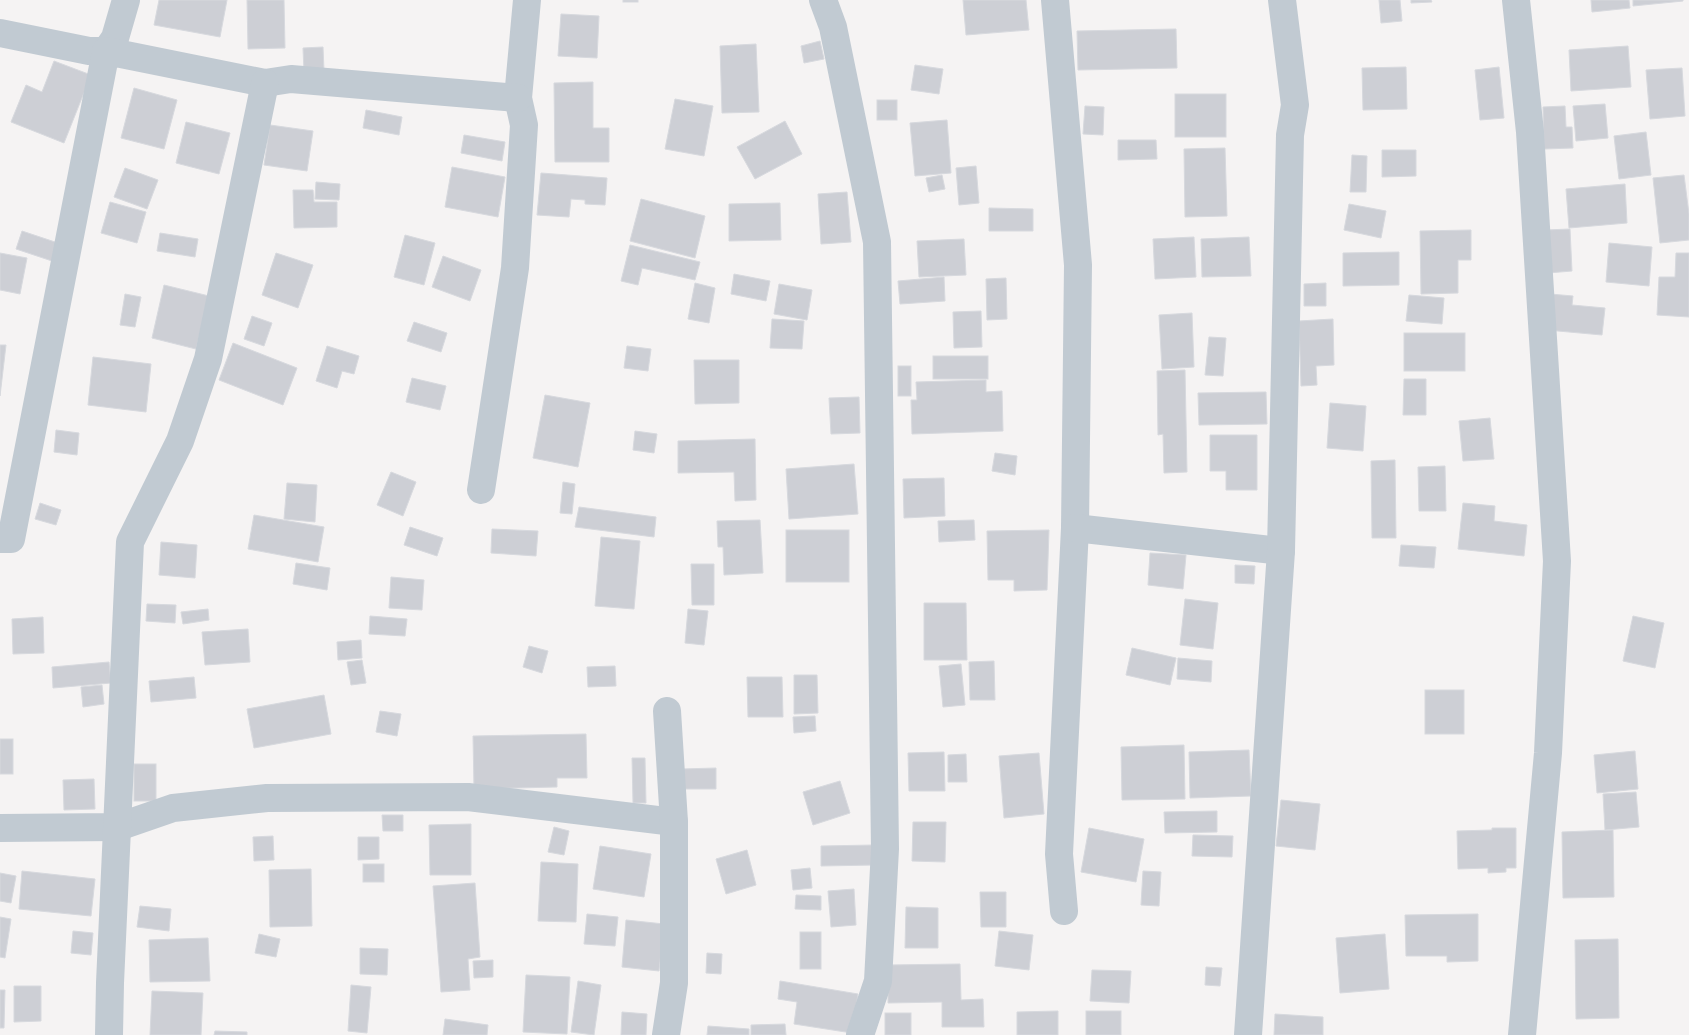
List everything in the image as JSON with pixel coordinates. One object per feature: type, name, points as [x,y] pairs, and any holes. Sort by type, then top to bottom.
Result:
[{"type":"street","points":[[0,539],[11,538],[106,51],[115,38],[126,0]]},
{"type":"street","points":[[481,490],[515,268],[524,125],[518,98],[528,0]]},
{"type":"street","points":[[823,0],[833,27],[877,242],[885,849],[878,981],[860,1035]]},
{"type":"street","points":[[1055,0],[1078,265],[1075,528],[1059,854],[1064,911]]},
{"type":"street","points":[[1248,1035],[1281,551],[1290,134],[1295,105],[1282,0]]},
{"type":"street","points":[[1516,0],[1530,132],[1557,561],[1548,753],[1522,1035]]},
{"type":"street","points":[[0,34],[89,51],[106,51],[265,83],[291,79],[518,98]]},
{"type":"street","points":[[109,1035],[130,542],[180,441],[208,359],[265,83]]},
{"type":"street","points":[[1075,528],[1281,551]]},
{"type":"street","points":[[666,1035],[674,983],[674,822],[667,711]]},
{"type":"street","points":[[0,828],[118,827],[173,808],[276,798],[468,797],[674,822]]},
{"type":"building","points":[[159,0],[227,0],[220,37],[154,25]]},
{"type":"building","points":[[247,0],[284,0],[285,48],[248,49]]},
{"type":"building","points":[[623,0],[638,0],[638,2],[623,2]]},
{"type":"building","points":[[963,0],[1026,0],[1029,30],[966,35]]},
{"type":"building","points":[[1379,0],[1400,0],[1402,21],[1381,23]]},
{"type":"building","points":[[1411,0],[1431,0],[1432,2],[1411,3]]},
{"type":"building","points":[[1591,0],[1629,0],[1630,8],[1592,12]]},
{"type":"building","points":[[1633,0],[1683,0],[1683,1],[1633,6]]},
{"type":"building","points":[[561,14],[599,16],[597,58],[558,56]]},
{"type":"building","points":[[1176,29],[1177,68],[1078,70],[1077,31]]},
{"type":"building","points":[[820,41],[824,59],[804,63],[801,46]]},
{"type":"building","points":[[756,44],[759,112],[722,113],[720,46]]},
{"type":"building","points":[[1628,46],[1631,87],[1571,91],[1569,50]]},
{"type":"building","points":[[323,47],[324,71],[304,72],[303,48]]},
{"type":"building","points":[[54,61],[91,75],[64,143],[11,122],[26,85],[42,92]]},
{"type":"building","points":[[915,65],[943,69],[939,94],[911,90]]},
{"type":"building","points":[[1406,67],[1407,109],[1363,110],[1362,68]]},
{"type":"building","points":[[1499,67],[1504,118],[1480,120],[1475,70]]},
{"type":"building","points":[[1682,68],[1685,116],[1650,119],[1646,70]]},
{"type":"building","points":[[593,82],[593,128],[609,128],[609,162],[555,162],[554,83]]},
{"type":"building","points":[[134,88],[177,100],[164,149],[121,138]]},
{"type":"building","points":[[1175,94],[1226,94],[1226,137],[1175,137]]},
{"type":"building","points":[[675,99],[713,106],[704,156],[665,149]]},
{"type":"building","points":[[877,100],[897,100],[897,120],[877,120]]},
{"type":"building","points":[[1605,104],[1608,138],[1576,141],[1573,106]]},
{"type":"building","points":[[1085,106],[1104,107],[1103,135],[1083,134]]},
{"type":"building","points":[[1565,106],[1566,127],[1572,127],[1573,148],[1544,149],[1543,107]]},
{"type":"building","points":[[366,110],[402,117],[399,135],[363,128]]},
{"type":"building","points":[[947,120],[951,173],[915,176],[910,123]]},
{"type":"building","points":[[785,121],[802,154],[755,179],[737,147]]},
{"type":"building","points":[[186,122],[230,133],[219,174],[176,163]]},
{"type":"building","points":[[270,125],[313,131],[307,171],[264,165]]},
{"type":"building","points":[[1646,132],[1651,175],[1619,179],[1614,136]]},
{"type":"building","points":[[464,135],[505,142],[502,161],[461,153]]},
{"type":"building","points":[[1118,140],[1156,140],[1157,159],[1118,160]]},
{"type":"building","points":[[1225,148],[1227,216],[1185,217],[1184,149]]},
{"type":"building","points":[[1382,150],[1416,150],[1416,176],[1382,177]]},
{"type":"building","points":[[1352,155],[1367,156],[1366,192],[1350,192]]},
{"type":"building","points":[[976,166],[979,203],[959,205],[956,168]]},
{"type":"building","points":[[452,167],[505,177],[498,217],[445,207]]},
{"type":"building","points":[[125,168],[158,180],[147,209],[114,197]]},
{"type":"building","points":[[541,173],[607,178],[605,205],[585,204],[585,200],[571,199],[569,217],[537,215]]},
{"type":"building","points":[[942,175],[945,189],[929,192],[926,178]]},
{"type":"building","points":[[1684,175],[1689,214],[1689,240],[1660,243],[1653,178]]},
{"type":"building","points":[[316,182],[340,184],[339,200],[315,199]]},
{"type":"building","points":[[1625,184],[1627,223],[1569,228],[1566,189]]},
{"type":"building","points":[[293,190],[313,190],[314,202],[337,202],[337,227],[294,228]]},
{"type":"building","points":[[847,192],[851,242],[821,244],[818,194]]},
{"type":"building","points":[[641,199],[705,216],[695,258],[630,241]]},
{"type":"building","points":[[110,202],[146,212],[137,243],[101,233]]},
{"type":"building","points":[[780,203],[781,240],[729,241],[729,204]]},
{"type":"building","points":[[1349,204],[1386,211],[1381,238],[1344,230]]},
{"type":"building","points":[[989,208],[1033,209],[1033,231],[989,231]]},
{"type":"building","points":[[1570,229],[1572,271],[1548,273],[1546,230]]},
{"type":"building","points":[[1471,230],[1471,260],[1458,260],[1458,293],[1421,294],[1420,231]]},
{"type":"building","points":[[22,231],[58,243],[52,261],[16,249]]},
{"type":"building","points":[[160,233],[198,239],[195,257],[157,251]]},
{"type":"building","points":[[405,235],[435,243],[424,285],[394,277]]},
{"type":"building","points":[[1194,237],[1196,277],[1155,279],[1153,239]]},
{"type":"building","points":[[1249,237],[1251,276],[1202,277],[1201,239]]},
{"type":"building","points":[[964,239],[966,275],[919,277],[917,241]]},
{"type":"building","points":[[1609,243],[1652,247],[1649,286],[1606,282]]},
{"type":"building","points":[[630,245],[700,262],[695,280],[642,268],[638,285],[621,281]]},
{"type":"building","points":[[1399,252],[1399,285],[1343,286],[1343,253]]},
{"type":"building","points":[[0,253],[27,258],[20,294],[0,290]]},
{"type":"building","points":[[276,253],[313,265],[298,308],[262,295]]},
{"type":"building","points":[[1676,253],[1689,253],[1689,317],[1657,315],[1659,277],[1675,277]]},
{"type":"building","points":[[443,256],[481,270],[470,301],[432,287]]},
{"type":"building","points":[[734,274],[770,281],[766,301],[731,294]]},
{"type":"building","points":[[944,277],[945,301],[900,304],[898,281]]},
{"type":"building","points":[[1006,278],[1007,319],[987,320],[986,279]]},
{"type":"building","points":[[695,283],[715,288],[709,323],[688,319]]},
{"type":"building","points":[[1326,283],[1326,306],[1304,306],[1304,284]]},
{"type":"building","points":[[779,284],[812,290],[807,320],[774,314]]},
{"type":"building","points":[[164,285],[209,296],[196,349],[152,338]]},
{"type":"building","points":[[125,294],[141,297],[135,327],[120,325]]},
{"type":"building","points":[[1550,294],[1573,296],[1572,305],[1605,308],[1602,335],[1547,330]]},
{"type":"building","points":[[1409,295],[1444,298],[1442,324],[1406,321]]},
{"type":"building","points":[[981,311],[982,347],[954,348],[953,312]]},
{"type":"building","points":[[1192,313],[1194,367],[1162,369],[1159,315]]},
{"type":"building","points":[[252,316],[272,323],[264,346],[244,339]]},
{"type":"building","points":[[772,319],[804,321],[802,349],[770,348]]},
{"type":"building","points":[[1333,319],[1334,365],[1316,366],[1317,385],[1301,386],[1299,321]]},
{"type":"building","points":[[414,322],[447,333],[441,352],[407,341]]},
{"type":"building","points":[[1404,333],[1465,333],[1465,371],[1404,371]]},
{"type":"building","points":[[1209,337],[1226,338],[1223,376],[1205,375]]},
{"type":"building","points":[[233,343],[297,368],[283,405],[219,380]]},
{"type":"building","points":[[0,345],[6,345],[0,396]]},
{"type":"building","points":[[327,346],[359,356],[354,374],[342,371],[337,388],[316,381]]},
{"type":"building","points":[[627,346],[651,349],[648,371],[624,368]]},
{"type":"building","points":[[933,356],[988,356],[988,379],[933,379]]},
{"type":"building","points":[[93,357],[151,364],[146,412],[88,405]]},
{"type":"building","points":[[694,360],[739,360],[739,403],[695,404]]},
{"type":"building","points":[[898,366],[911,366],[911,396],[898,396]]},
{"type":"building","points":[[1185,370],[1187,472],[1164,473],[1163,434],[1158,435],[1157,371]]},
{"type":"building","points":[[412,378],[446,386],[440,410],[406,402]]},
{"type":"building","points":[[1404,379],[1426,379],[1426,415],[1403,415]]},
{"type":"building","points":[[986,380],[986,392],[1002,391],[1003,431],[912,434],[911,400],[917,400],[916,382]]},
{"type":"building","points":[[1266,392],[1267,424],[1199,425],[1198,393]]},
{"type":"building","points":[[545,395],[590,403],[578,467],[533,458]]},
{"type":"building","points":[[859,397],[860,433],[831,434],[829,398]]},
{"type":"building","points":[[1330,403],[1366,406],[1363,451],[1327,448]]},
{"type":"building","points":[[1490,418],[1494,459],[1463,461],[1459,421]]},
{"type":"building","points":[[56,430],[79,433],[77,455],[54,452]]},
{"type":"building","points":[[635,431],[657,434],[654,453],[633,450]]},
{"type":"building","points":[[1210,435],[1257,435],[1257,490],[1226,490],[1226,471],[1210,471]]},
{"type":"building","points":[[755,439],[756,500],[735,501],[734,472],[678,473],[678,441]]},
{"type":"building","points":[[995,453],[1017,456],[1015,475],[992,471]]},
{"type":"building","points":[[1395,460],[1396,538],[1372,538],[1371,461]]},
{"type":"building","points":[[854,464],[858,514],[789,519],[786,469]]},
{"type":"building","points":[[1445,466],[1446,511],[1419,511],[1418,467]]},
{"type":"building","points":[[391,472],[416,482],[403,516],[377,505]]},
{"type":"building","points":[[944,478],[945,516],[904,518],[903,479]]},
{"type":"building","points":[[563,482],[575,484],[572,514],[560,513]]},
{"type":"building","points":[[287,483],[317,485],[315,522],[284,519]]},
{"type":"building","points":[[40,503],[61,510],[56,525],[35,519]]},
{"type":"building","points":[[1463,503],[1495,506],[1494,521],[1527,525],[1524,556],[1458,549]]},
{"type":"building","points":[[579,507],[656,517],[654,537],[575,527]]},
{"type":"building","points":[[254,515],[324,527],[318,562],[248,549]]},
{"type":"building","points":[[760,520],[763,573],[724,575],[723,547],[718,547],[717,521]]},
{"type":"building","points":[[974,520],[975,540],[939,542],[938,521]]},
{"type":"building","points":[[410,527],[443,538],[437,556],[404,545]]},
{"type":"building","points":[[492,529],[538,531],[536,556],[491,553]]},
{"type":"building","points":[[786,530],[849,530],[849,582],[786,582]]},
{"type":"building","points":[[1049,530],[1047,590],[1014,591],[1014,580],[988,580],[987,531]]},
{"type":"building","points":[[601,537],[640,541],[634,609],[595,606]]},
{"type":"building","points":[[161,542],[197,545],[195,578],[159,575]]},
{"type":"building","points":[[1401,545],[1436,547],[1434,568],[1399,566]]},
{"type":"building","points":[[1150,553],[1186,555],[1183,589],[1148,585]]},
{"type":"building","points":[[296,563],[330,568],[327,590],[293,584]]},
{"type":"building","points":[[691,564],[714,564],[714,605],[692,605]]},
{"type":"building","points":[[1235,565],[1255,566],[1254,584],[1235,583]]},
{"type":"building","points":[[391,577],[424,580],[422,610],[389,608]]},
{"type":"building","points":[[1185,599],[1218,603],[1213,649],[1180,645]]},
{"type":"building","points":[[924,603],[966,603],[967,660],[924,660]]},
{"type":"building","points":[[147,604],[176,605],[175,623],[146,621]]},
{"type":"building","points":[[208,609],[209,620],[183,624],[181,612]]},
{"type":"building","points":[[688,609],[708,611],[704,645],[685,643]]},
{"type":"building","points":[[370,616],[407,619],[405,636],[369,634]]},
{"type":"building","points":[[1633,616],[1664,623],[1655,668],[1623,661]]},
{"type":"building","points":[[43,617],[44,653],[13,654],[12,619]]},
{"type":"building","points":[[248,629],[250,662],[205,665],[202,632]]},
{"type":"building","points":[[361,640],[362,658],[338,660],[337,642]]},
{"type":"building","points":[[529,646],[548,651],[542,673],[523,667]]},
{"type":"building","points":[[1132,648],[1176,658],[1170,685],[1126,675]]},
{"type":"building","points":[[1178,658],[1212,661],[1211,682],[1177,679]]},
{"type":"building","points":[[362,660],[366,683],[351,685],[347,662]]},
{"type":"building","points":[[994,661],[995,700],[970,700],[969,662]]},
{"type":"building","points":[[109,662],[111,683],[53,688],[52,667]]},
{"type":"building","points":[[961,664],[965,705],[943,707],[939,666]]},
{"type":"building","points":[[615,666],[616,686],[588,687],[587,667]]},
{"type":"building","points":[[794,675],[817,675],[818,713],[794,714]]},
{"type":"building","points":[[194,677],[196,698],[151,702],[149,681]]},
{"type":"building","points":[[747,677],[782,677],[783,717],[748,717]]},
{"type":"building","points":[[102,685],[104,704],[83,707],[81,687]]},
{"type":"building","points":[[1425,690],[1464,690],[1464,734],[1425,734]]},
{"type":"building","points":[[324,695],[331,734],[254,748],[247,709]]},
{"type":"building","points":[[380,711],[401,714],[397,736],[376,732]]},
{"type":"building","points":[[815,716],[816,731],[794,733],[793,717]]},
{"type":"building","points":[[586,734],[587,778],[557,778],[557,787],[474,789],[473,736]]},
{"type":"building","points":[[0,739],[13,739],[13,774],[0,774]]},
{"type":"building","points":[[1184,745],[1185,799],[1122,800],[1121,747]]},
{"type":"building","points":[[1249,750],[1251,796],[1190,798],[1189,752]]},
{"type":"building","points":[[1635,751],[1638,789],[1597,793],[1594,755]]},
{"type":"building","points":[[944,752],[945,791],[909,791],[908,753]]},
{"type":"building","points":[[1039,753],[1044,814],[1004,818],[999,756]]},
{"type":"building","points":[[966,754],[967,782],[948,782],[948,755]]},
{"type":"building","points":[[632,758],[645,758],[646,803],[633,803]]},
{"type":"building","points":[[134,764],[156,764],[156,801],[134,801]]},
{"type":"building","points":[[716,768],[716,789],[682,789],[682,769]]},
{"type":"building","points":[[94,779],[95,809],[64,810],[63,780]]},
{"type":"building","points":[[840,781],[850,813],[813,825],[803,792]]},
{"type":"building","points":[[1636,792],[1639,827],[1605,830],[1603,794]]},
{"type":"building","points":[[1281,800],[1320,804],[1315,850],[1276,846]]},
{"type":"building","points":[[1217,811],[1217,832],[1165,833],[1164,812]]},
{"type":"building","points":[[382,815],[403,815],[403,831],[383,831]]},
{"type":"building","points":[[913,822],[946,822],[945,862],[912,861]]},
{"type":"building","points":[[471,824],[471,875],[430,875],[429,825]]},
{"type":"building","points":[[554,827],[569,831],[564,855],[548,852]]},
{"type":"building","points":[[1089,828],[1144,839],[1136,882],[1081,872]]},
{"type":"building","points":[[1492,828],[1516,828],[1516,868],[1506,868],[1506,872],[1488,873],[1488,868],[1458,869],[1457,831],[1492,830]]},
{"type":"building","points":[[1613,830],[1614,897],[1563,898],[1562,832]]},
{"type":"building","points":[[1193,835],[1233,836],[1232,857],[1192,856]]},
{"type":"building","points":[[273,836],[274,860],[254,861],[253,837]]},
{"type":"building","points":[[358,837],[379,837],[379,859],[358,860]]},
{"type":"building","points":[[874,845],[874,865],[821,866],[821,846]]},
{"type":"building","points":[[600,846],[651,854],[644,897],[593,889]]},
{"type":"building","points":[[747,850],[756,885],[726,894],[716,859]]},
{"type":"building","points":[[541,862],[578,864],[576,922],[538,921]]},
{"type":"building","points":[[363,864],[384,864],[384,882],[363,882]]},
{"type":"building","points":[[810,868],[812,888],[793,890],[791,870]]},
{"type":"building","points":[[311,869],[312,926],[270,927],[269,870]]},
{"type":"building","points":[[22,871],[95,879],[91,916],[19,909]]},
{"type":"building","points":[[1143,871],[1161,872],[1159,906],[1141,905]]},
{"type":"building","points":[[0,873],[16,876],[11,903],[0,901]]},
{"type":"building","points":[[475,883],[480,957],[468,959],[470,990],[441,992],[433,886]]},
{"type":"building","points":[[854,889],[856,925],[831,927],[828,891]]},
{"type":"building","points":[[980,892],[1006,892],[1006,927],[981,927]]},
{"type":"building","points":[[796,895],[821,896],[821,910],[795,909]]},
{"type":"building","points":[[140,906],[171,909],[169,931],[137,927]]},
{"type":"building","points":[[906,907],[938,908],[938,948],[905,948]]},
{"type":"building","points":[[587,914],[618,917],[615,946],[584,944]]},
{"type":"building","points":[[1478,914],[1478,961],[1447,962],[1447,956],[1406,956],[1405,915]]},
{"type":"building","points":[[0,917],[11,919],[5,958],[0,957]]},
{"type":"building","points":[[626,920],[664,924],[659,971],[622,967]]},
{"type":"building","points":[[73,931],[93,933],[91,955],[71,953]]},
{"type":"building","points":[[999,931],[1033,935],[1029,970],[995,966]]},
{"type":"building","points":[[800,932],[821,932],[821,969],[800,969]]},
{"type":"building","points":[[259,934],[280,939],[276,957],[255,953]]},
{"type":"building","points":[[1385,934],[1389,989],[1340,993],[1336,938]]},
{"type":"building","points":[[208,938],[210,981],[150,982],[149,940]]},
{"type":"building","points":[[1618,939],[1619,1018],[1576,1019],[1575,940]]},
{"type":"building","points":[[360,948],[388,949],[387,975],[360,974]]},
{"type":"building","points":[[707,953],[722,954],[721,974],[706,973]]},
{"type":"building","points":[[493,960],[493,977],[474,978],[473,961]]},
{"type":"building","points":[[960,964],[961,1000],[983,999],[984,1027],[942,1027],[942,1002],[888,1003],[888,965]]},
{"type":"building","points":[[1206,967],[1222,968],[1220,986],[1205,985]]},
{"type":"building","points":[[1092,970],[1131,971],[1129,1003],[1090,1001]]},
{"type":"building","points":[[526,975],[570,977],[567,1034],[523,1032]]},
{"type":"building","points":[[578,981],[601,985],[594,1035],[571,1032]]},
{"type":"building","points":[[780,981],[858,994],[852,1033],[794,1024],[797,1002],[778,999]]},
{"type":"building","points":[[351,985],[371,987],[367,1033],[348,1031]]},
{"type":"building","points":[[14,986],[41,986],[41,1021],[14,1022]]},
{"type":"building","points":[[0,990],[5,990],[4,1028],[0,1028]]},
{"type":"building","points":[[152,991],[203,993],[201,1035],[150,1035]]},
{"type":"building","points":[[1058,1011],[1058,1035],[1017,1035],[1017,1012]]},
{"type":"building","points":[[1086,1011],[1121,1011],[1121,1035],[1086,1035]]},
{"type":"building","points":[[622,1012],[647,1014],[646,1035],[621,1035]]},
{"type":"building","points":[[885,1013],[911,1013],[911,1035],[885,1035]]},
{"type":"building","points":[[1275,1014],[1323,1017],[1323,1035],[1274,1035]]},
{"type":"building","points":[[445,1019],[488,1025],[487,1035],[443,1035]]},
{"type":"building","points":[[785,1024],[786,1035],[751,1035],[751,1025]]},
{"type":"building","points":[[708,1026],[749,1029],[749,1035],[707,1035]]},
{"type":"building","points":[[215,1031],[247,1032],[247,1035],[214,1035]]}]
